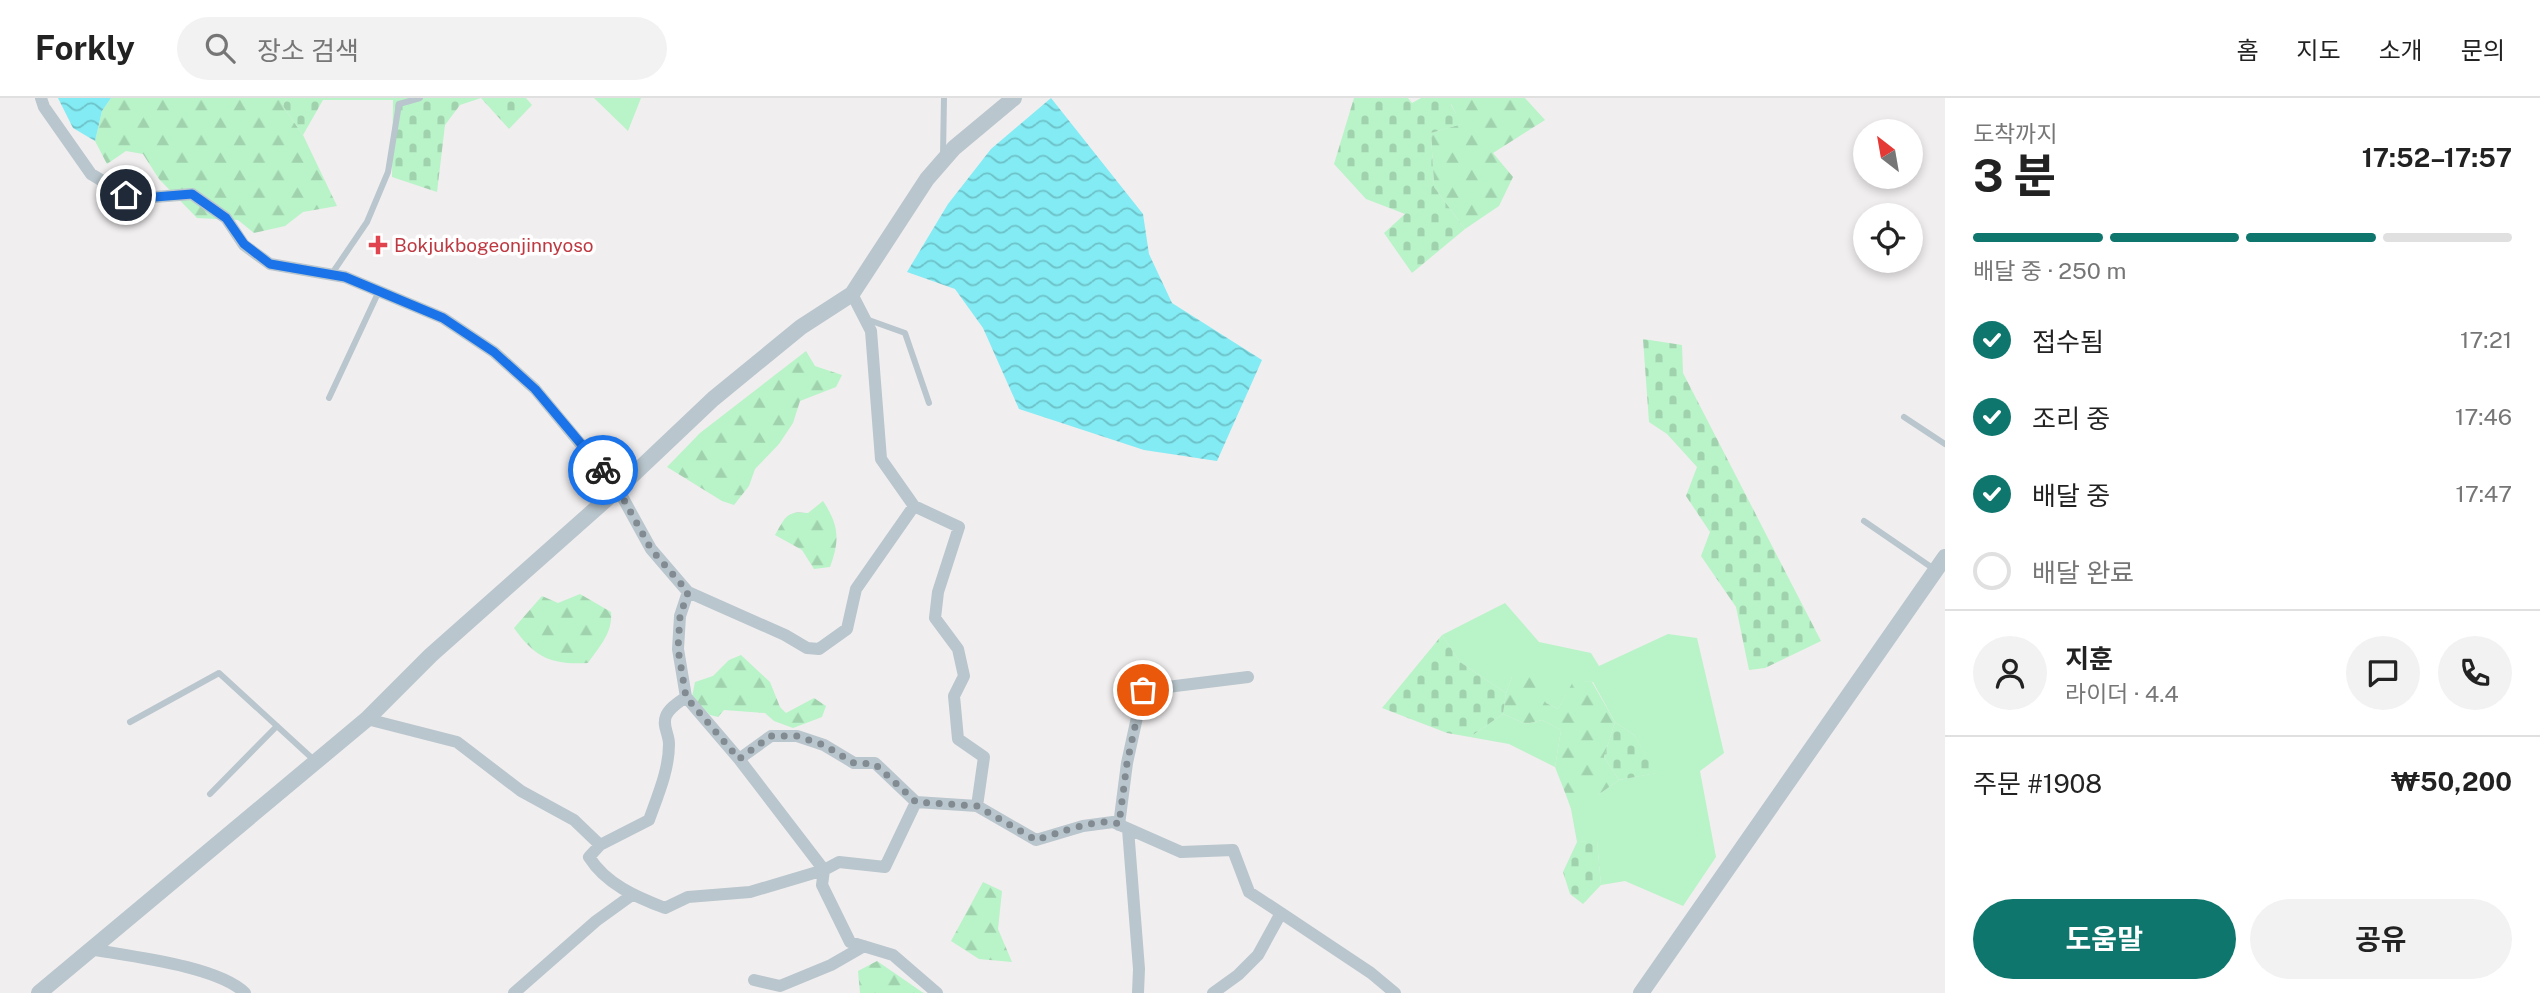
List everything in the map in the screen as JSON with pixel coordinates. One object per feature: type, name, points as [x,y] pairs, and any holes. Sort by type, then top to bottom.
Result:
[{"type":"street","points":[[41,98],[44,107],[92,174],[126,195],[155,197],[192,194],[226,218],[244,244],[270,264],[345,277],[443,318],[494,352],[535,389],[618,489],[651,549],[688,592],[785,635],[807,648],[819,649],[847,629],[856,589],[914,506]]},
{"type":"street","points":[[38,993],[367,719],[431,655],[618,489],[713,399],[801,327],[852,294],[927,179],[954,148],[1014,98]]},
{"type":"street","points":[[852,294],[871,331],[881,459],[914,506],[959,527],[938,592],[936,618],[958,649],[964,676],[954,696],[958,739],[984,757],[977,806]]},
{"type":"street","points":[[1641,993],[1940,563]]},
{"type":"street","points":[[688,592],[680,616],[678,649],[686,697],[739,759],[824,870],[822,885],[850,942],[893,955],[937,993]]},
{"type":"street","points":[[1138,993],[1139,969],[1124,827],[1127,763],[1143,690],[1248,677]]},
{"type":"street","points":[[686,697],[675,704],[666,716],[664,730],[669,740],[666,769],[649,820],[600,845],[589,857],[598,871],[632,895],[665,908],[688,897],[750,892],[824,870],[839,862],[885,867],[916,802]]},
{"type":"street","points":[[367,719],[457,742],[521,791],[574,820],[600,845]]},
{"type":"street","points":[[739,759],[771,736],[797,736],[824,745],[854,763],[875,764],[916,802],[977,806],[1036,840],[1083,826],[1113,822],[1181,852],[1233,850],[1249,891],[1371,973],[1395,993]]},
{"type":"street","points":[[514,993],[596,921],[632,895]]},
{"type":"street","points":[[1213,993],[1238,975],[1258,955],[1281,913]]},
{"type":"street","points":[[754,980],[780,986],[831,965],[864,946]]},
{"type":"street","points":[[90,949],[178,964],[236,984],[245,993]]},
{"type":"lane","points":[[331,275],[367,222],[388,172],[399,104],[420,98]]},
{"type":"lane","points":[[943,161],[944,98]]},
{"type":"lane","points":[[329,398],[379,291]]},
{"type":"lane","points":[[864,318],[905,333],[929,403]]},
{"type":"lane","points":[[1904,417],[1945,444]]},
{"type":"lane","points":[[1864,521],[1940,563]]},
{"type":"lane","points":[[130,722],[219,673],[315,761]]},
{"type":"lane","points":[[210,794],[277,726]]},
{"type":"green space","points":[[111,98],[286,98],[283,106],[303,135],[337,206],[303,212],[285,226],[254,233],[238,220],[197,218],[159,179],[143,154],[126,151],[107,164],[95,141],[102,111]]},
{"type":"green space","points":[[286,98],[481,98],[460,105],[445,125],[437,192],[392,177],[393,100],[323,100],[303,135],[283,106]]},
{"type":"green space","points":[[481,98],[526,98],[532,105],[509,129]]},
{"type":"green space","points":[[594,98],[641,98],[628,131]]},
{"type":"green space","points":[[1354,98],[1408,98],[1412,103],[1421,98],[1451,98],[1451,105],[1462,124],[1431,133],[1434,187],[1465,229],[1412,273],[1384,233],[1405,214],[1366,199],[1334,164]]},
{"type":"green space","points":[[1451,98],[1525,98],[1545,120],[1493,153],[1513,177],[1499,206],[1465,229],[1434,187],[1431,133],[1461,124],[1451,104]]},
{"type":"green space","points":[[1643,339],[1682,345],[1683,373],[1821,641],[1765,668],[1749,670],[1736,607],[1701,556],[1710,532],[1686,496],[1697,467],[1667,434],[1649,422]]},
{"type":"green space","points":[[806,351],[815,366],[842,375],[836,387],[800,401],[793,423],[779,444],[755,469],[749,486],[734,505],[722,501],[667,467],[700,433]]},
{"type":"green space","points":[[823,501],[835,525],[835,549],[830,567],[814,569],[802,550],[775,535],[787,516],[808,513]]},
{"type":"green space","points":[[580,594],[611,612],[608,633],[588,663],[564,663],[545,658],[529,646],[514,628],[542,596],[558,603]]},
{"type":"green space","points":[[1505,603],[1539,642],[1591,653],[1599,666],[1668,634],[1697,638],[1724,753],[1700,771],[1716,857],[1683,906],[1625,881],[1601,885],[1597,841],[1577,842],[1566,795],[1598,795],[1619,780],[1656,773],[1634,735],[1615,722],[1593,682],[1574,681],[1558,709],[1512,677],[1506,693],[1460,662],[1442,635]]},
{"type":"green space","points":[[1442,635],[1460,662],[1506,693],[1503,714],[1470,737],[1447,733],[1382,708]]},
{"type":"green space","points":[[741,655],[770,682],[780,707],[786,713],[814,698],[826,706],[822,717],[793,728],[774,721],[765,713],[724,710],[718,717],[710,715],[692,697],[695,682],[713,676],[729,660]]},
{"type":"green space","points":[[1530,675],[1546,703],[1558,709],[1574,680],[1592,682],[1615,722],[1604,757],[1619,780],[1598,795],[1566,795],[1555,767],[1561,730],[1542,720],[1526,724],[1503,714],[1512,677]]},
{"type":"green space","points":[[1503,714],[1526,724],[1542,720],[1561,730],[1555,767],[1509,744],[1470,737]]},
{"type":"green space","points":[[1615,722],[1634,735],[1657,773],[1619,780],[1604,757]]},
{"type":"green space","points":[[1597,840],[1601,885],[1583,904],[1570,894],[1563,872],[1577,842]]},
{"type":"green space","points":[[983,882],[1002,891],[998,929],[1012,962],[979,959],[951,941]]},
{"type":"green space","points":[[877,961],[924,993],[860,993],[858,971]]},
{"type":"water","points":[[58,98],[111,98],[102,111],[95,141],[73,128]]},
{"type":"water","points":[[1051,98],[1143,214],[1149,254],[1172,303],[1262,360],[1217,461],[1144,450],[1019,409],[983,328],[955,289],[907,272],[948,204],[991,149]]},
{"type":"way so far","points":[[603,470],[618,489],[651,549],[688,592],[680,616],[678,649],[686,697],[739,759],[771,736],[797,736],[824,745],[854,763],[875,764],[916,802],[977,806],[1036,840],[1083,826],[1113,822],[1119,824],[1127,763],[1143,690]]},
{"type":"place","name":"Bokjukbogeonjinnyoso","points":[[378,245]]},
{"type":"route","points":[[126,195],[155,197],[192,194],[226,218],[244,244],[270,264],[345,277],[443,318],[494,352],[535,389],[603,470]]}]
